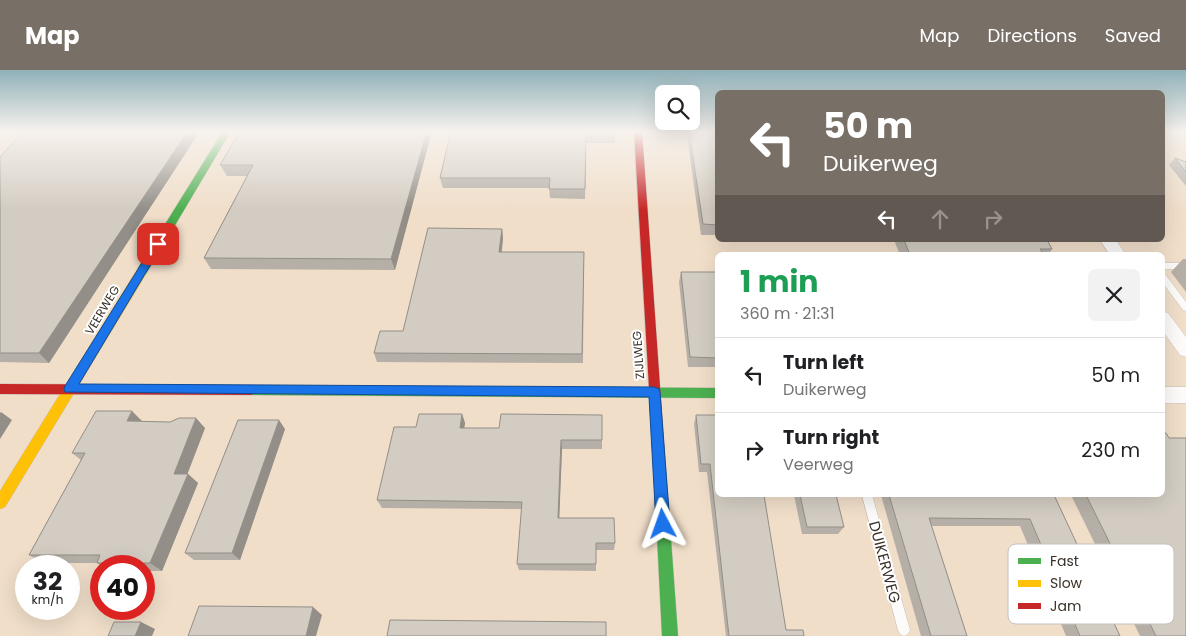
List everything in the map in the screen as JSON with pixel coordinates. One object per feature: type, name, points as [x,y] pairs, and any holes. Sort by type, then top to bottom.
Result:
[{"type":"street","name":"VEERWEG","points":[[0,504],[211,157]]},
{"type":"street","name":"ZIJLWEG","points":[[640,157],[670,636]]},
{"type":"street","points":[[1165,321],[1186,350]]},
{"type":"street","points":[[0,389],[715,393]]},
{"type":"street","points":[[1165,395],[1186,395]]},
{"type":"lane","points":[[1165,266],[1186,266]]},
{"type":"lane","points":[[1165,280],[1186,308]]},
{"type":"lane","points":[[1165,290],[1172,289]]},
{"type":"lane","name":"DUIKERWEG","points":[[868,497],[904,630]]},
{"type":"shaded area","points":[[0,157],[715,157],[715,242],[1165,242],[1165,157],[1186,157],[1186,636],[0,636]]},
{"type":"building","points":[[0,157],[170,157],[39,353],[0,353]]},
{"type":"building","points":[[224,157],[420,157],[391,259],[204,258],[253,165],[220,165]]},
{"type":"building","points":[[445,157],[586,157],[585,189],[549,189],[550,178],[440,178]]},
{"type":"building","points":[[693,157],[715,157],[715,225],[703,224]]},
{"type":"building","points":[[1175,158],[1186,162],[1186,172]]},
{"type":"building","points":[[428,228],[502,229],[499,252],[584,252],[582,354],[374,353],[380,331],[403,331]]},
{"type":"building","points":[[905,242],[1048,242],[1052,249],[1040,249],[1042,252],[909,252]]},
{"type":"building","points":[[681,272],[715,272],[715,358],[690,357]]},
{"type":"building","points":[[96,411],[132,411],[127,421],[170,422],[179,418],[196,418],[174,474],[188,474],[153,555],[29,555],[85,453],[72,453]]},
{"type":"building","points":[[419,414],[462,414],[460,428],[499,428],[501,414],[602,415],[602,440],[561,440],[558,518],[614,518],[615,543],[596,543],[596,564],[517,564],[522,502],[377,500],[394,427],[416,427]]},
{"type":"building","points":[[696,415],[715,415],[715,497],[764,497],[786,630],[803,630],[804,636],[729,636],[710,464],[701,464]]},
{"type":"building","points":[[238,420],[279,420],[232,553],[185,553]]},
{"type":"building","points":[[1165,433],[1169,438],[1186,438],[1186,636],[1156,636],[1150,624],[1174,624],[1174,544],[1110,544],[1087,497],[1165,497]]},
{"type":"building","points":[[800,497],[836,497],[844,527],[807,527]]},
{"type":"building","points":[[890,497],[1055,497],[1077,544],[1041,544],[1030,519],[929,518],[967,636],[931,636]]},
{"type":"building","points":[[199,606],[313,607],[306,636],[188,636]]},
{"type":"building","points":[[390,620],[606,622],[606,636],[387,636]]},
{"type":"building","points":[[114,622],[141,622],[135,636],[108,636]]},
{"type":"building","points":[[1075,624],[1114,624],[1120,636],[1080,636]]},
{"type":"traffic: fast","points":[[142,271],[211,157]]},
{"type":"traffic: fast","points":[[251,390],[715,393]]},
{"type":"traffic: fast","points":[[659,457],[670,636]]},
{"type":"traffic: slow","points":[[0,503],[142,271]]},
{"type":"traffic: jam","points":[[640,157],[659,457]]},
{"type":"traffic: jam","points":[[0,389],[251,390]]},
{"type":"route","points":[[158,244],[70,389],[654,392],[663,524]]}]
